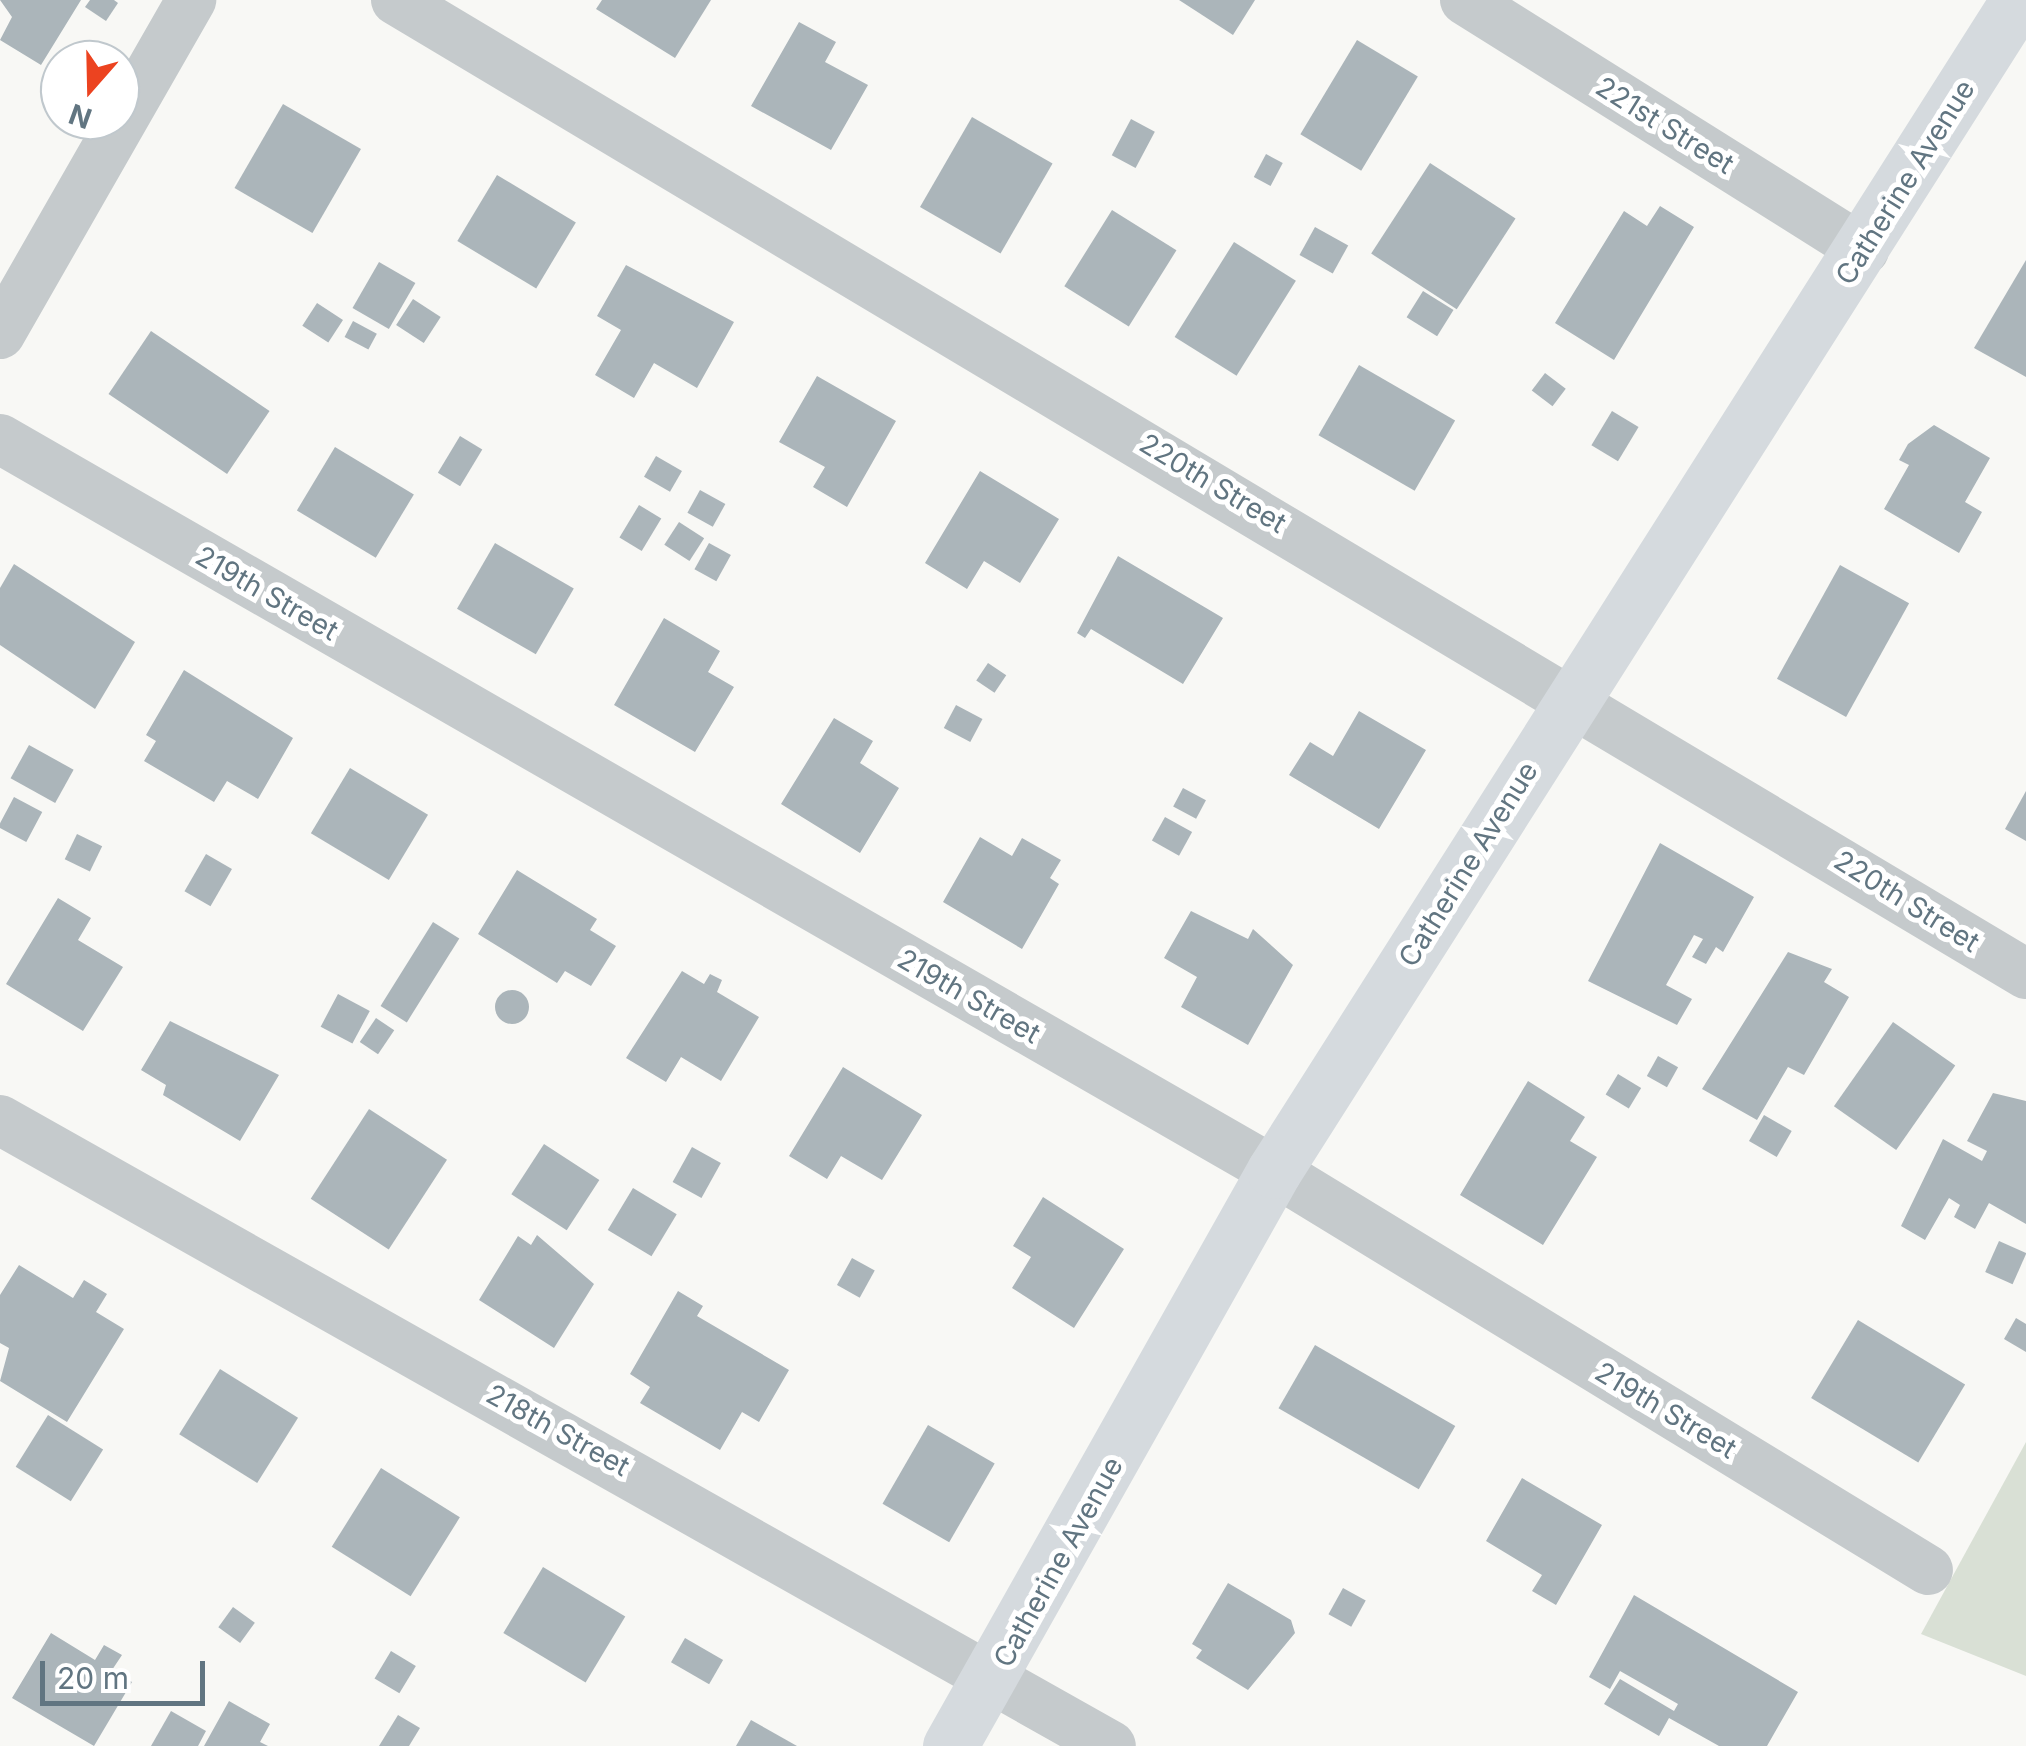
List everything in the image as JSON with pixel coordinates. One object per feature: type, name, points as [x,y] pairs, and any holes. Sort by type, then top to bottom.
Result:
[{"type":"street","points":[[0,334],[191,0]]},
{"type":"street","name":"220th Street","points":[[396,0],[1574,696],[2026,974]]},
{"type":"street","name":"221st Street","points":[[1465,0],[1864,250]]},
{"type":"street","name":"Catherine Avenue","points":[[950,1746],[996,1673],[1274,1171],[1574,696],[1864,250],[2018,0]]},
{"type":"street","name":"219th Street","points":[[0,439],[1274,1171],[1928,1570]]},
{"type":"street","name":"218th Street","points":[[0,1120],[996,1673],[1111,1746]]},
{"type":"shaded area","points":[[2026,1442],[2026,1676],[1921,1634]]},
{"type":"building","points":[[0,0],[81,0],[56,40],[40,40],[40,64],[0,40],[12,17]]},
{"type":"building","points":[[90,0],[118,3],[106,21],[85,7]]},
{"type":"building","points":[[602,0],[711,0],[675,58],[596,9]]},
{"type":"building","points":[[1179,0],[1255,0],[1233,35]]},
{"type":"building","points":[[799,22],[836,42],[825,62],[868,85],[831,150],[751,106]]},
{"type":"building","points":[[1357,40],[1418,77],[1361,171],[1300,134]]},
{"type":"building","points":[[283,104],[361,149],[312,233],[235,188]]},
{"type":"building","points":[[972,117],[1053,164],[1001,254],[920,207]]},
{"type":"building","points":[[1131,119],[1155,132],[1136,168],[1112,155]]},
{"type":"building","points":[[1266,154],[1283,163],[1271,186],[1254,177]]},
{"type":"building","points":[[1430,163],[1516,219],[1457,309],[1371,254]]},
{"type":"building","points":[[497,175],[576,222],[536,288],[457,241]]},
{"type":"building","points":[[1660,206],[1694,227],[1614,360],[1555,323],[1624,211],[1647,226]]},
{"type":"building","points":[[1112,210],[1176,250],[1129,327],[1064,286]]},
{"type":"building","points":[[1315,227],[1348,245],[1333,273],[1299,255]]},
{"type":"building","points":[[1234,242],[1296,281],[1237,376],[1175,337]]},
{"type":"building","points":[[2026,260],[2026,377],[1974,348]]},
{"type":"building","points":[[379,262],[415,283],[389,329],[352,308]]},
{"type":"building","points":[[626,265],[734,322],[697,388],[654,363],[634,398],[595,375],[621,330],[597,316]]},
{"type":"building","points":[[1423,291],[1454,310],[1437,336],[1407,317]]},
{"type":"building","points":[[413,299],[441,317],[424,343],[396,325]]},
{"type":"building","points":[[317,303],[343,320],[328,343],[302,326]]},
{"type":"building","points":[[353,321],[377,334],[368,350],[345,337]]},
{"type":"building","points":[[151,331],[270,411],[227,474],[109,394]]},
{"type":"building","points":[[1359,365],[1455,421],[1415,491],[1318,435]]},
{"type":"building","points":[[1545,373],[1566,389],[1553,406],[1532,391]]},
{"type":"building","points":[[817,376],[896,421],[847,507],[813,487],[825,467],[779,442]]},
{"type":"building","points":[[1612,411],[1639,427],[1618,461],[1591,445]]},
{"type":"building","points":[[1934,425],[1990,458],[1965,502],[1982,512],[1959,553],[1884,509],[1909,465],[1899,460],[1908,444]]},
{"type":"building","points":[[460,436],[482,449],[460,486],[438,473]]},
{"type":"building","points":[[335,447],[414,494],[376,558],[297,510]]},
{"type":"building","points":[[656,456],[682,471],[670,492],[644,477]]},
{"type":"building","points":[[980,471],[1059,519],[1020,583],[984,561],[967,589],[925,563]]},
{"type":"building","points":[[700,490],[725,504],[713,527],[687,513]]},
{"type":"building","points":[[639,505],[661,518],[642,551],[619,538]]},
{"type":"building","points":[[679,522],[704,538],[689,561],[664,545]]},
{"type":"building","points":[[495,543],[574,588],[536,654],[457,609]]},
{"type":"building","points":[[709,543],[731,555],[716,581],[694,569]]},
{"type":"building","points":[[1118,556],[1223,618],[1183,684],[1091,629],[1085,638],[1077,633]]},
{"type":"building","points":[[14,564],[135,642],[95,709],[0,645],[0,588]]},
{"type":"building","points":[[1840,565],[1909,603],[1846,717],[1777,679]]},
{"type":"building","points":[[664,618],[720,651],[708,672],[734,687],[695,752],[614,705]]},
{"type":"building","points":[[988,663],[1006,675],[994,693],[976,680]]},
{"type":"building","points":[[184,670],[293,738],[258,799],[227,781],[214,802],[144,761],[156,741],[146,735]]},
{"type":"building","points":[[956,705],[982,719],[970,742],[944,728]]},
{"type":"building","points":[[1359,711],[1426,750],[1379,829],[1289,775],[1310,742],[1333,756]]},
{"type":"building","points":[[834,718],[873,741],[860,763],[899,788],[860,853],[781,804]]},
{"type":"building","points":[[29,745],[74,770],[55,803],[11,778]]},
{"type":"building","points":[[350,768],[428,815],[389,880],[311,833]]},
{"type":"building","points":[[1183,788],[1206,800],[1196,819],[1173,807]]},
{"type":"building","points":[[2026,791],[2026,841],[2005,829]]},
{"type":"building","points":[[14,797],[42,812],[26,842],[0,828]]},
{"type":"building","points":[[1165,817],[1192,832],[1179,856],[1152,841]]},
{"type":"building","points":[[77,834],[102,846],[90,871],[65,859]]},
{"type":"building","points":[[980,837],[1012,856],[1022,838],[1061,860],[1050,878],[1059,884],[1022,949],[943,902]]},
{"type":"building","points":[[1660,843],[1754,897],[1723,952],[1716,947],[1706,964],[1692,957],[1703,939],[1694,935],[1666,985],[1692,999],[1677,1025],[1588,981]]},
{"type":"building","points":[[206,854],[232,869],[210,906],[184,891]]},
{"type":"building","points":[[517,870],[597,919],[590,930],[616,946],[591,986],[565,971],[557,983],[478,934]]},
{"type":"building","points":[[58,898],[91,918],[78,940],[123,967],[83,1031],[6,984]]},
{"type":"building","points":[[1191,911],[1248,939],[1253,929],[1293,965],[1248,1045],[1181,1007],[1197,977],[1164,958]]},
{"type":"building","points":[[433,922],[459,938],[407,1022],[381,1006]]},
{"type":"building","points":[[1788,952],[1832,969],[1824,982],[1849,997],[1804,1075],[1788,1067],[1757,1120],[1702,1089]]},
{"type":"building","points":[[682,971],[704,984],[710,974],[722,980],[717,992],[759,1017],[721,1081],[681,1057],[666,1082],[626,1058]]},
{"type":"building","points":[[512,990],[524,995],[529,1007],[524,1019],[512,1024],[500,1019],[495,1007],[500,995]]},
{"type":"building","points":[[338,994],[370,1011],[352,1044],[321,1027]]},
{"type":"building","points":[[376,1018],[394,1030],[378,1054],[360,1042]]},
{"type":"building","points":[[170,1021],[279,1075],[240,1141],[163,1095],[166,1085],[141,1070]]},
{"type":"building","points":[[1893,1022],[1955,1066],[1896,1150],[1834,1106]]},
{"type":"building","points":[[1658,1056],[1678,1067],[1667,1087],[1647,1076]]},
{"type":"building","points":[[843,1067],[922,1115],[882,1180],[841,1156],[827,1179],[789,1156]]},
{"type":"building","points":[[1618,1074],[1641,1088],[1629,1108],[1606,1095]]},
{"type":"building","points":[[1528,1081],[1585,1117],[1570,1141],[1597,1157],[1543,1245],[1460,1195]]},
{"type":"building","points":[[1993,1093],[2026,1101],[2026,1224],[1989,1203],[1975,1229],[1954,1217],[1960,1205],[1949,1198],[1925,1240],[1901,1226],[1943,1139],[1982,1161],[1987,1151],[1967,1141]]},
{"type":"building","points":[[369,1109],[447,1160],[389,1249],[311,1199]]},
{"type":"building","points":[[1764,1115],[1792,1131],[1777,1157],[1749,1141]]},
{"type":"building","points":[[544,1144],[599,1180],[567,1230],[511,1194]]},
{"type":"building","points":[[692,1147],[721,1163],[701,1198],[673,1182]]},
{"type":"building","points":[[633,1188],[677,1214],[651,1256],[608,1230]]},
{"type":"building","points":[[1043,1197],[1124,1249],[1074,1328],[1012,1288],[1031,1257],[1013,1246]]},
{"type":"building","points":[[537,1235],[594,1284],[554,1348],[479,1300],[518,1236],[531,1245]]},
{"type":"building","points":[[1999,1241],[2026,1253],[2013,1284],[1985,1272]]},
{"type":"building","points":[[852,1258],[875,1271],[860,1298],[837,1285]]},
{"type":"building","points":[[19,1265],[73,1298],[84,1280],[107,1294],[96,1312],[124,1329],[67,1422],[0,1381],[9,1348],[0,1343],[0,1295]]},
{"type":"building","points":[[678,1291],[703,1306],[697,1316],[789,1370],[759,1422],[742,1412],[720,1450],[640,1403],[650,1387],[630,1374]]},
{"type":"building","points":[[2016,1318],[2026,1324],[2026,1352],[2004,1339]]},
{"type":"building","points":[[1858,1320],[1965,1384],[1918,1462],[1811,1398]]},
{"type":"building","points":[[1315,1345],[1455,1426],[1419,1489],[1278,1408]]},
{"type":"building","points":[[220,1369],[298,1418],[257,1483],[179,1434]]},
{"type":"building","points":[[48,1415],[103,1449],[71,1501],[16,1467]]},
{"type":"building","points":[[928,1425],[995,1464],[949,1542],[882,1504]]},
{"type":"building","points":[[381,1468],[460,1517],[411,1596],[332,1547]]},
{"type":"building","points":[[1522,1478],[1602,1525],[1556,1605],[1532,1591],[1542,1575],[1486,1541]]},
{"type":"building","points":[[543,1567],[625,1616],[586,1682],[503,1633]]},
{"type":"building","points":[[1228,1583],[1291,1620],[1295,1633],[1248,1690],[1196,1658],[1202,1650],[1192,1644]]},
{"type":"building","points":[[1343,1588],[1366,1601],[1351,1627],[1328,1614]]},
{"type":"building","points":[[1634,1595],[1798,1692],[1767,1746],[1719,1746],[1669,1718],[1659,1736],[1604,1704],[1620,1679],[1674,1711],[1678,1704],[1620,1671],[1610,1689],[1589,1677]]},
{"type":"building","points":[[233,1607],[255,1623],[240,1643],[218,1627]]},
{"type":"building","points":[[51,1633],[95,1660],[104,1645],[122,1655],[112,1670],[132,1682],[94,1746],[12,1698]]},
{"type":"building","points":[[685,1638],[723,1660],[709,1684],[671,1662]]},
{"type":"building","points":[[391,1651],[416,1666],[399,1693],[375,1678]]},
{"type":"building","points":[[229,1701],[270,1724],[260,1742],[268,1746],[204,1746]]},
{"type":"building","points":[[171,1711],[206,1731],[198,1746],[151,1746]]},
{"type":"building","points":[[398,1715],[420,1728],[409,1746],[379,1746]]},
{"type":"building","points":[[751,1720],[797,1746],[736,1746]]}]
